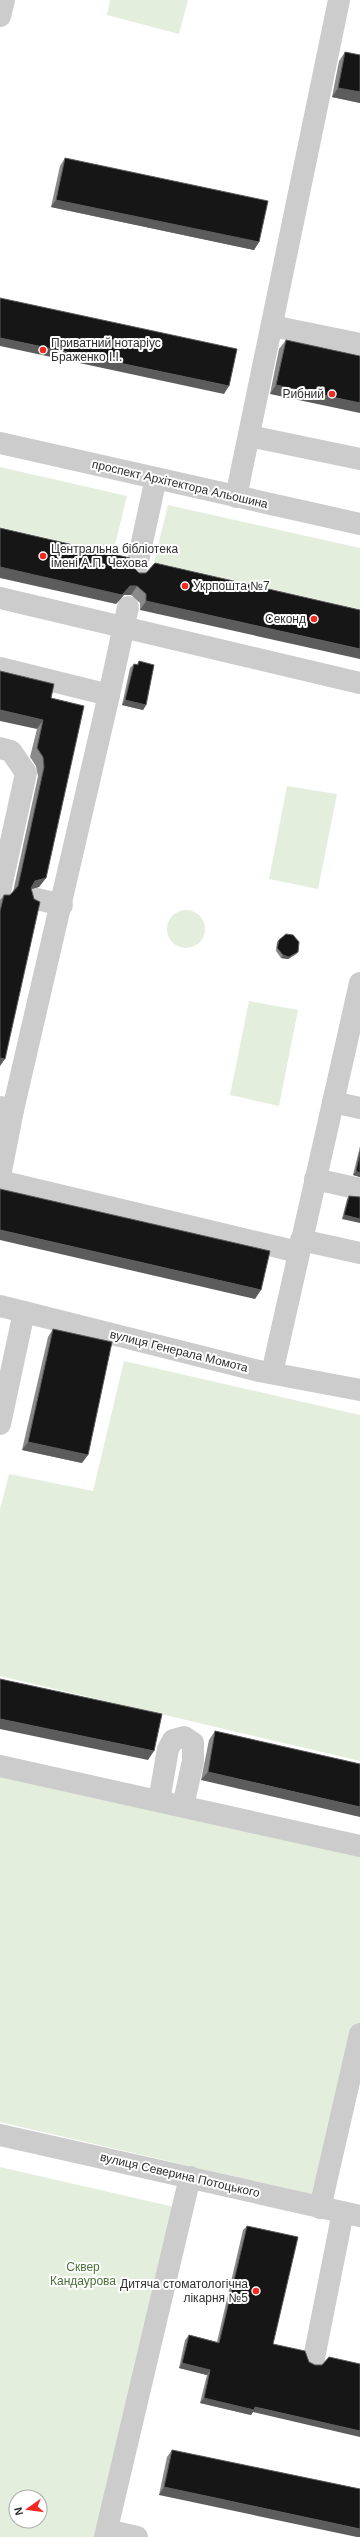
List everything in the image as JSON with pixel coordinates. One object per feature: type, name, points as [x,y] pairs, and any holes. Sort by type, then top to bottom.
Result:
[{"type":"street","points":[[0,16],[4,0]]},
{"type":"street","points":[[236,496],[339,0]]},
{"type":"street","points":[[272,326],[360,344]]},
{"type":"street","points":[[249,436],[360,459]]},
{"type":"street","name":"проспект Архітектора Альошина","points":[[0,443],[360,524]]},
{"type":"street","points":[[136,570],[156,478]]},
{"type":"street","points":[[0,598],[126,617],[360,682]]},
{"type":"street","points":[[0,1176],[7,1108],[62,905],[126,617]]},
{"type":"street","points":[[0,668],[109,695]]},
{"type":"street","points":[[0,748],[11,750],[26,773],[0,891]]},
{"type":"street","points":[[37,899],[62,905]]},
{"type":"street","points":[[272,1373],[360,983]]},
{"type":"street","points":[[333,1102],[360,1108]]},
{"type":"street","points":[[315,1179],[360,1189]]},
{"type":"street","points":[[0,1181],[300,1246],[360,1254]]},
{"type":"street","name":"вулиця Генерала Момота","points":[[0,1306],[272,1373],[360,1390]]},
{"type":"street","points":[[0,1424],[24,1312]]},
{"type":"street","points":[[159,1801],[168,1749],[173,1740],[184,1737],[193,1743],[193,1760],[182,1806]]},
{"type":"street","points":[[0,1766],[360,1846]]},
{"type":"street","points":[[320,2208],[359,2044]]},
{"type":"street","name":"вулиця Северина Потоцького","points":[[0,2134],[351,2214]]},
{"type":"street","points":[[137,2537],[106,2533],[190,2177]]},
{"type":"street","points":[[314,2358],[351,2214]]},
{"type":"green space","points":[[110,0],[188,0],[179,34],[107,15]]},
{"type":"green space","points":[[0,467],[127,496],[113,553],[0,527]]},
{"type":"green space","points":[[168,505],[360,548],[360,609],[154,562]]},
{"type":"green space","points":[[287,786],[337,794],[318,889],[269,879]]},
{"type":"green space","points":[[182,910],[190,910],[200,915],[204,922],[204,936],[200,943],[190,948],[182,948],[172,943],[170,940],[167,933],[167,925],[172,915],[175,913]]},
{"type":"green space","points":[[249,1001],[298,1010],[279,1106],[230,1095]]},
{"type":"green space","points":[[124,1361],[360,1415],[360,1761],[0,1676],[0,1509],[9,1474],[93,1491]]},
{"type":"green space","points":[[0,1767],[360,1846],[360,2034],[323,2197],[0,2122]]},
{"type":"green space","name":"Сквер Кандаурова","points":[[0,2167],[183,2209],[105,2537],[0,2537]]},
{"type":"building","points":[[345,52],[360,55],[360,92],[338,88]]},
{"type":"building","points":[[65,158],[268,201],[259,242],[56,200]]},
{"type":"building","points":[[0,298],[237,349],[229,386],[0,338]]},
{"type":"building","points":[[286,340],[360,356],[360,403],[276,385]]},
{"type":"building","points":[[0,528],[130,558],[131,565],[139,573],[146,573],[155,563],[360,610],[360,649],[146,601],[146,594],[137,586],[130,586],[122,595],[0,567]]},
{"type":"building","points":[[139,661],[154,665],[146,705],[125,700],[134,664],[138,665]]},
{"type":"building","points":[[0,671],[54,684],[51,698],[84,706],[46,878],[35,881],[31,888],[34,899],[40,902],[5,1059],[0,1058],[0,911],[4,895],[10,895],[18,886],[44,767],[43,757],[37,748],[43,720],[0,710]]},
{"type":"building","points":[[286,934],[293,935],[299,942],[298,952],[289,957],[283,955],[277,948],[279,940]]},
{"type":"building","points":[[360,1152],[360,1173],[356,1171]]},
{"type":"building","points":[[0,1189],[270,1251],[261,1290],[0,1230]]},
{"type":"building","points":[[349,1196],[360,1197],[360,1219],[344,1215]]},
{"type":"building","points":[[53,1329],[112,1342],[88,1455],[28,1442]]},
{"type":"building","points":[[0,1679],[162,1714],[154,1751],[0,1719]]},
{"type":"building","points":[[215,1731],[360,1764],[360,1807],[208,1772]]},
{"type":"building","name":"Дитяча стоматологiчна лiкарня №5","points":[[247,2226],[298,2237],[273,2344],[305,2351],[309,2362],[315,2365],[322,2365],[329,2357],[360,2364],[360,2431],[255,2407],[254,2410],[204,2398],[210,2370],[182,2363],[189,2335],[219,2343]]},
{"type":"building","points":[[172,2450],[360,2489],[360,2529],[164,2487]]},
{"type":"place","name":"Приватний нотаріус Браженко І.І.","points":[[43,350]]},
{"type":"place","name":"Рибний","points":[[332,394]]},
{"type":"place","name":"Центральна бібліотека імені А.П. Чехова","points":[[43,556]]},
{"type":"place","name":"Укрпошта №7","points":[[185,586]]},
{"type":"place","name":"Секонд","points":[[314,619]]},
{"type":"place","name":"Дитяча стоматологiчна лiкарня №5","points":[[256,2291]]}]
